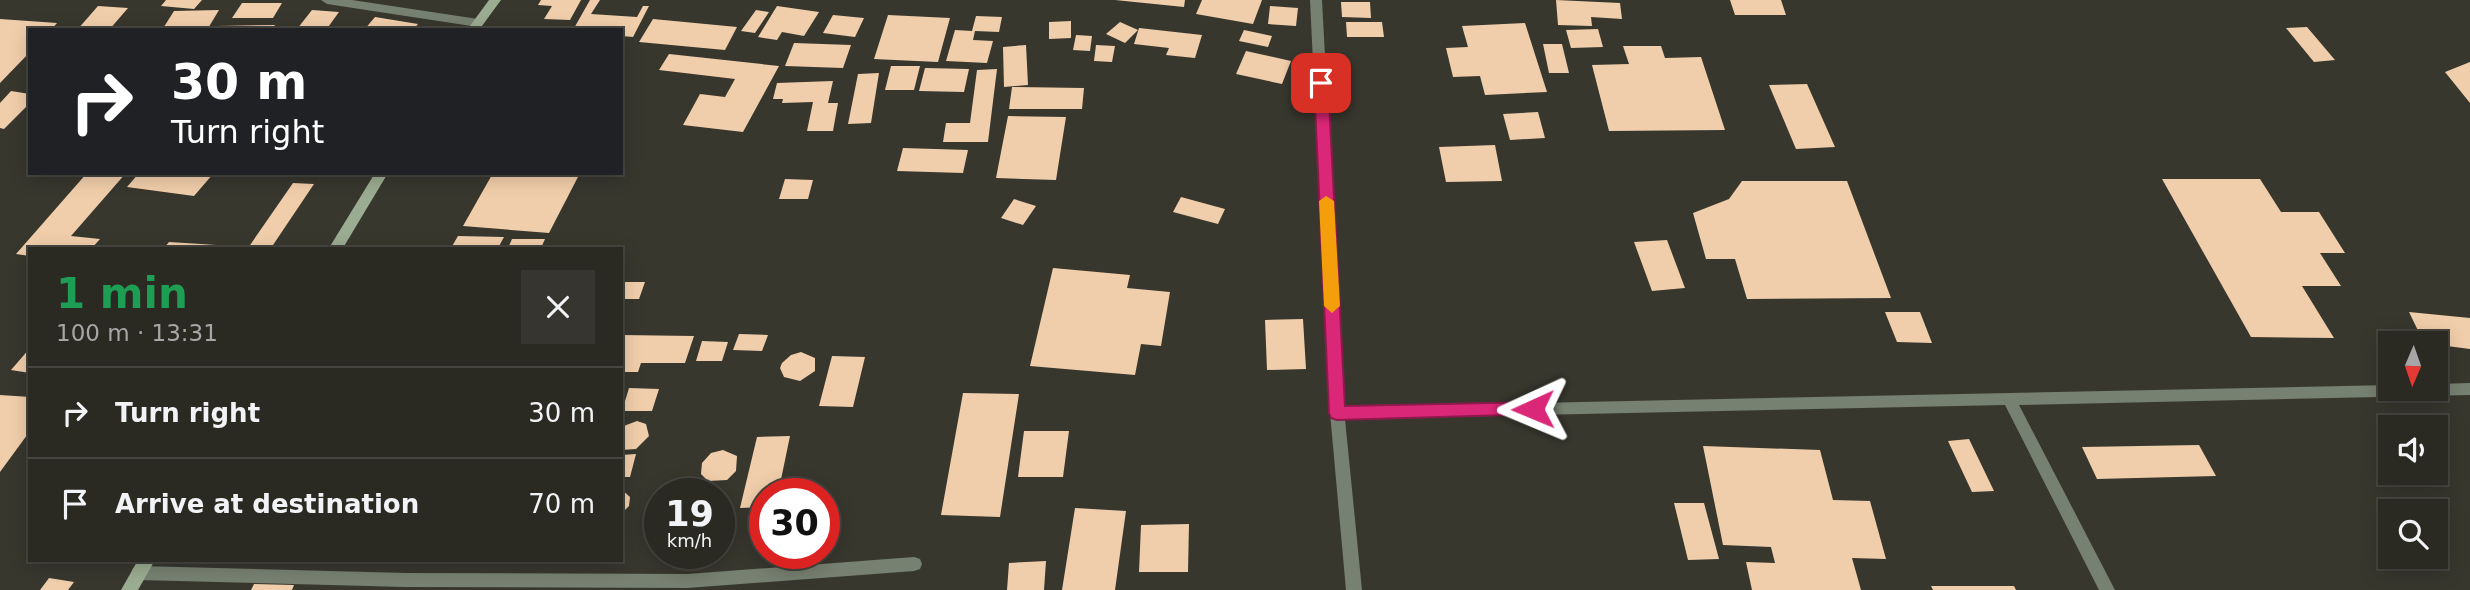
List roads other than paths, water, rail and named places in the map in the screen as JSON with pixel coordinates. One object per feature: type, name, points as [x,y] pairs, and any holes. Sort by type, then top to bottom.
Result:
[{"type":"street","points":[[327,0],[476,26],[495,0]]},
{"type":"street","points":[[1317,0],[1337,413],[1354,590]]},
{"type":"street","points":[[337,247],[381,175]]},
{"type":"street","points":[[1337,413],[2470,389]]},
{"type":"street","points":[[2009,399],[2107,590]]},
{"type":"street","points":[[129,590],[143,567],[406,580],[687,580],[914,564]]}]
